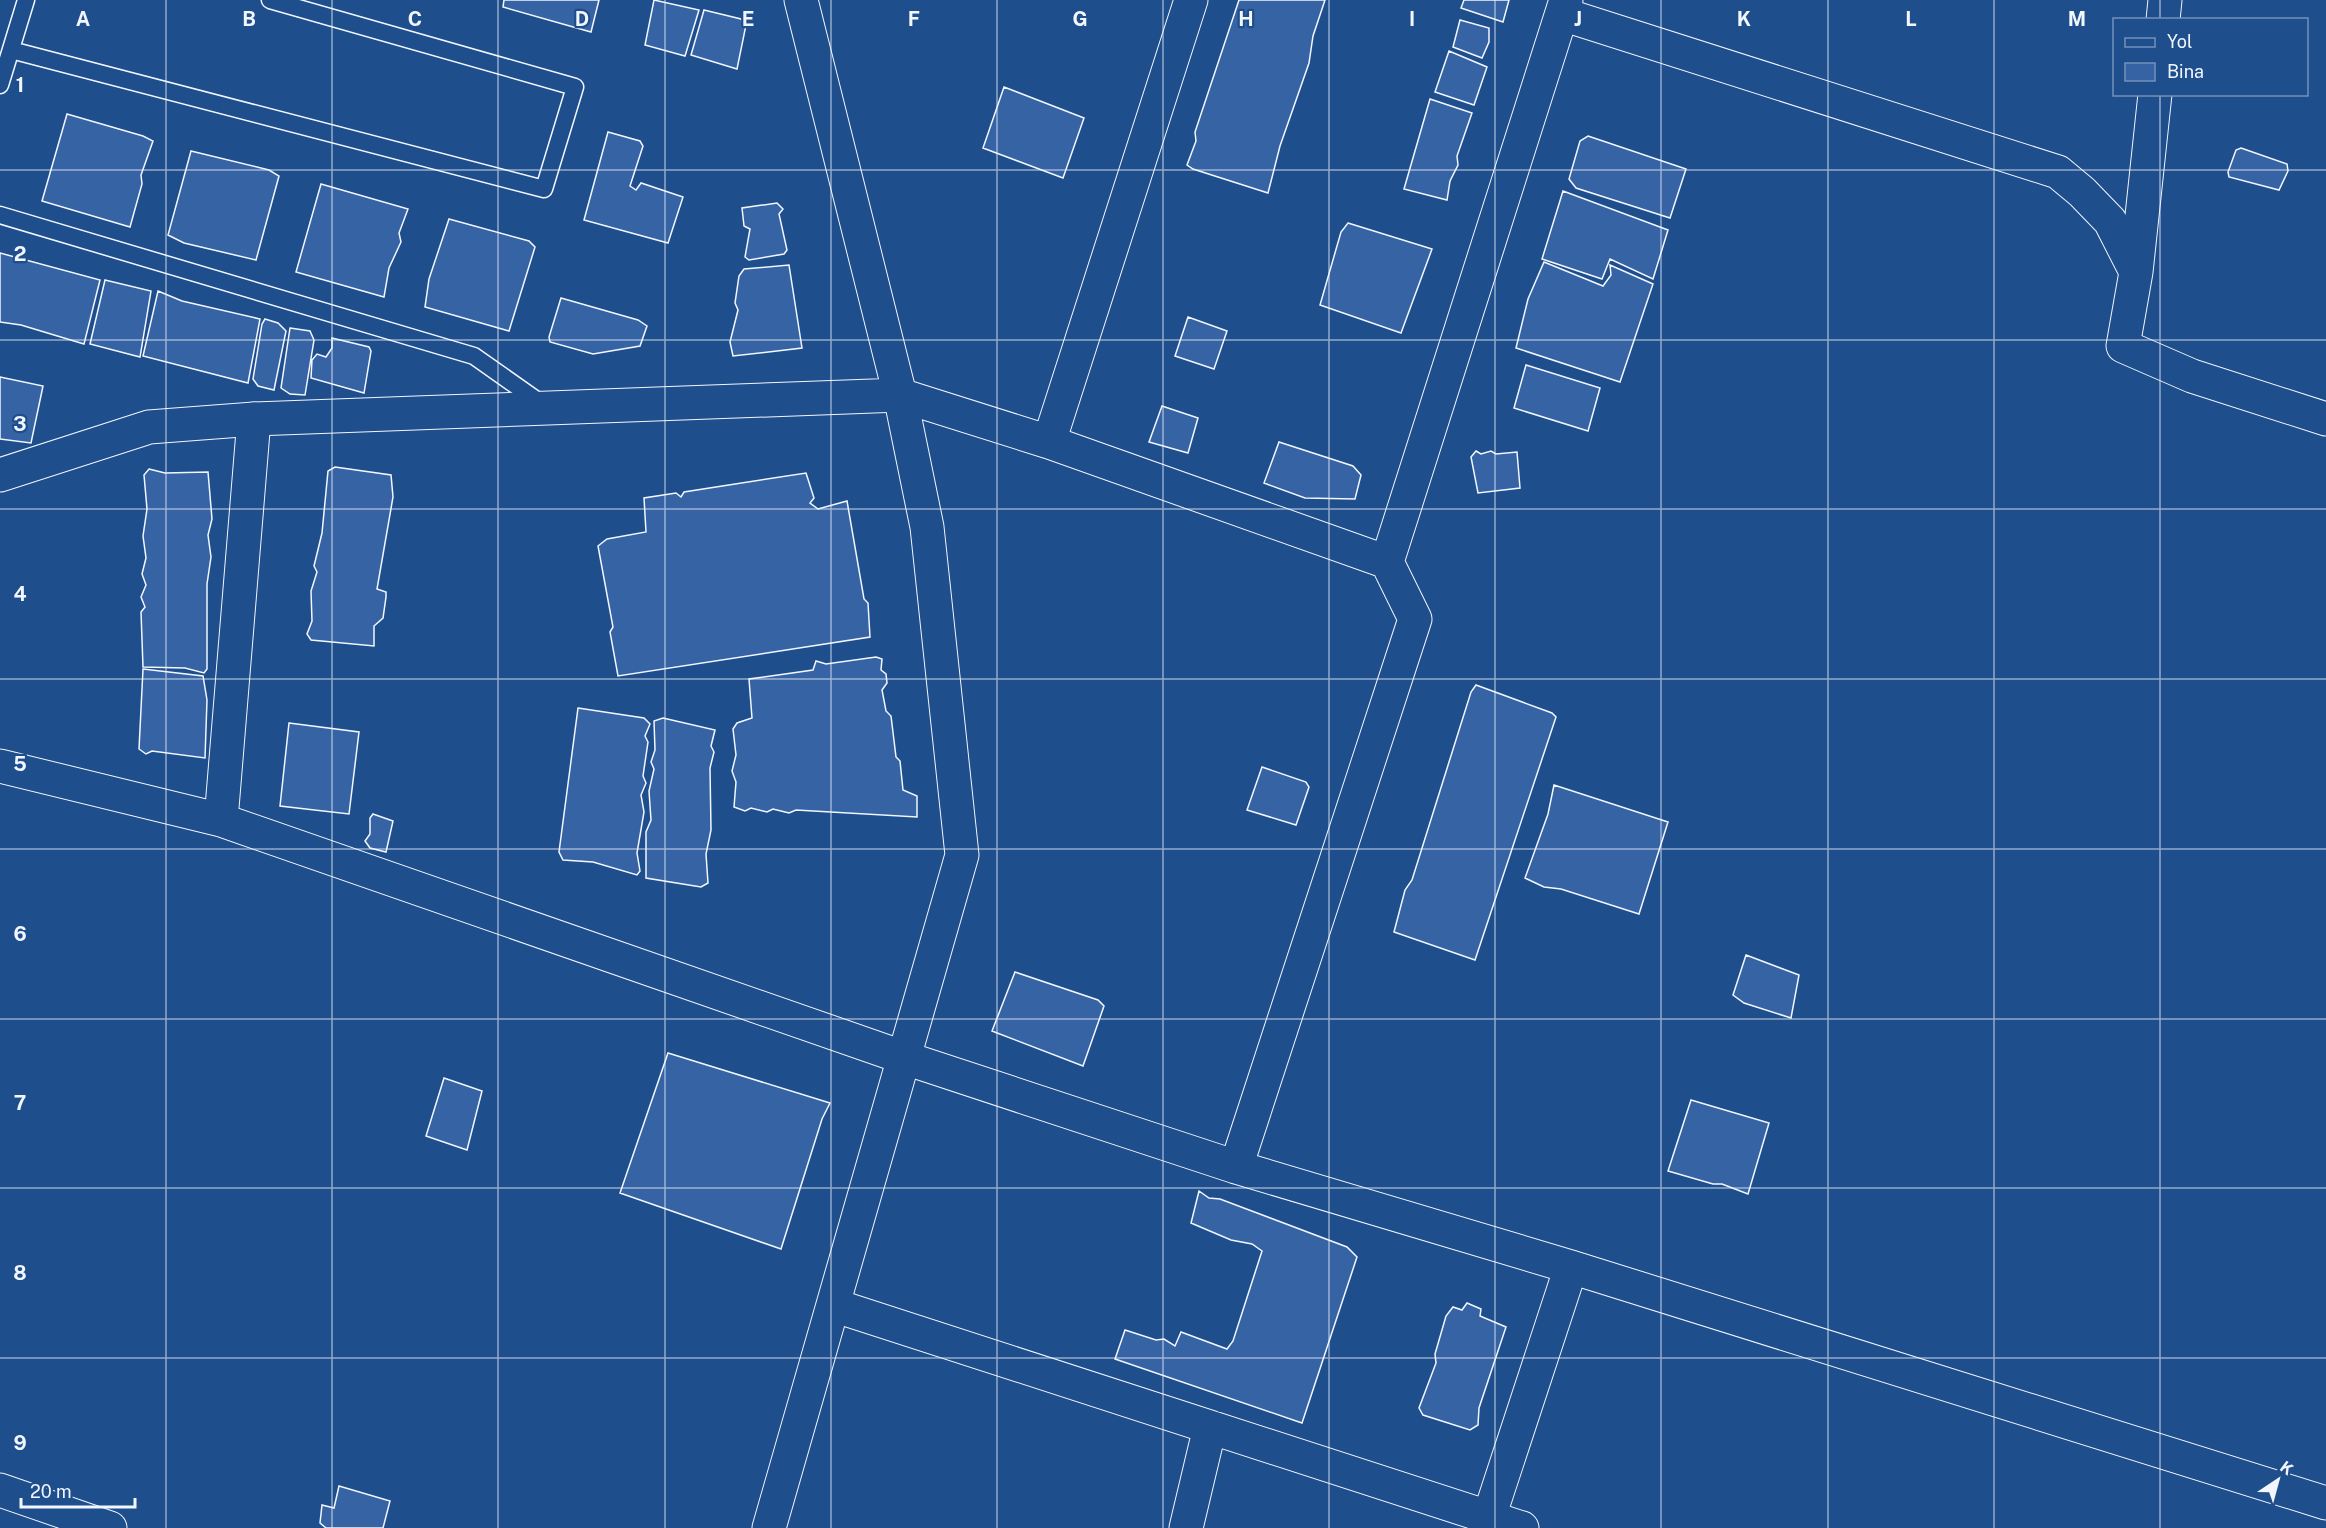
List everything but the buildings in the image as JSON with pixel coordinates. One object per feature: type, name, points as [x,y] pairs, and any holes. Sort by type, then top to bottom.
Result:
[{"type":"street","points":[[769,1528],[962,855],[927,527],[900,395],[801,0]]},
{"type":"street","points":[[1049,442],[1191,0]]},
{"type":"street","points":[[2163,18],[2165,0]]},
{"type":"street","points":[[1236,1167],[1415,619],[1387,562],[1564,7],[2058,172],[2082,192],[2110,221],[2136,272]]},
{"type":"street","points":[[2155,96],[2136,272],[2123,346],[2192,376],[2326,419]]},
{"type":"street","points":[[0,475],[149,427],[254,419],[900,395],[1049,442],[1387,562]]},
{"type":"street","points":[[221,820],[254,419]]},
{"type":"street","points":[[0,766],[221,820],[904,1058],[1236,1167],[1571,1267],[2326,1503]]},
{"type":"street","points":[[1489,1517],[1571,1267]]},
{"type":"street","points":[[833,1305],[1522,1528]]},
{"type":"street","points":[[1186,1528],[1210,1427]]},
{"type":"street","points":[[0,1490],[110,1528]]},
{"type":"lane","points":[[0,85],[27,0]]},
{"type":"lane","points":[[11,50],[544,189],[575,87],[270,0]]},
{"type":"lane","points":[[0,215],[474,356],[548,408]]}]
